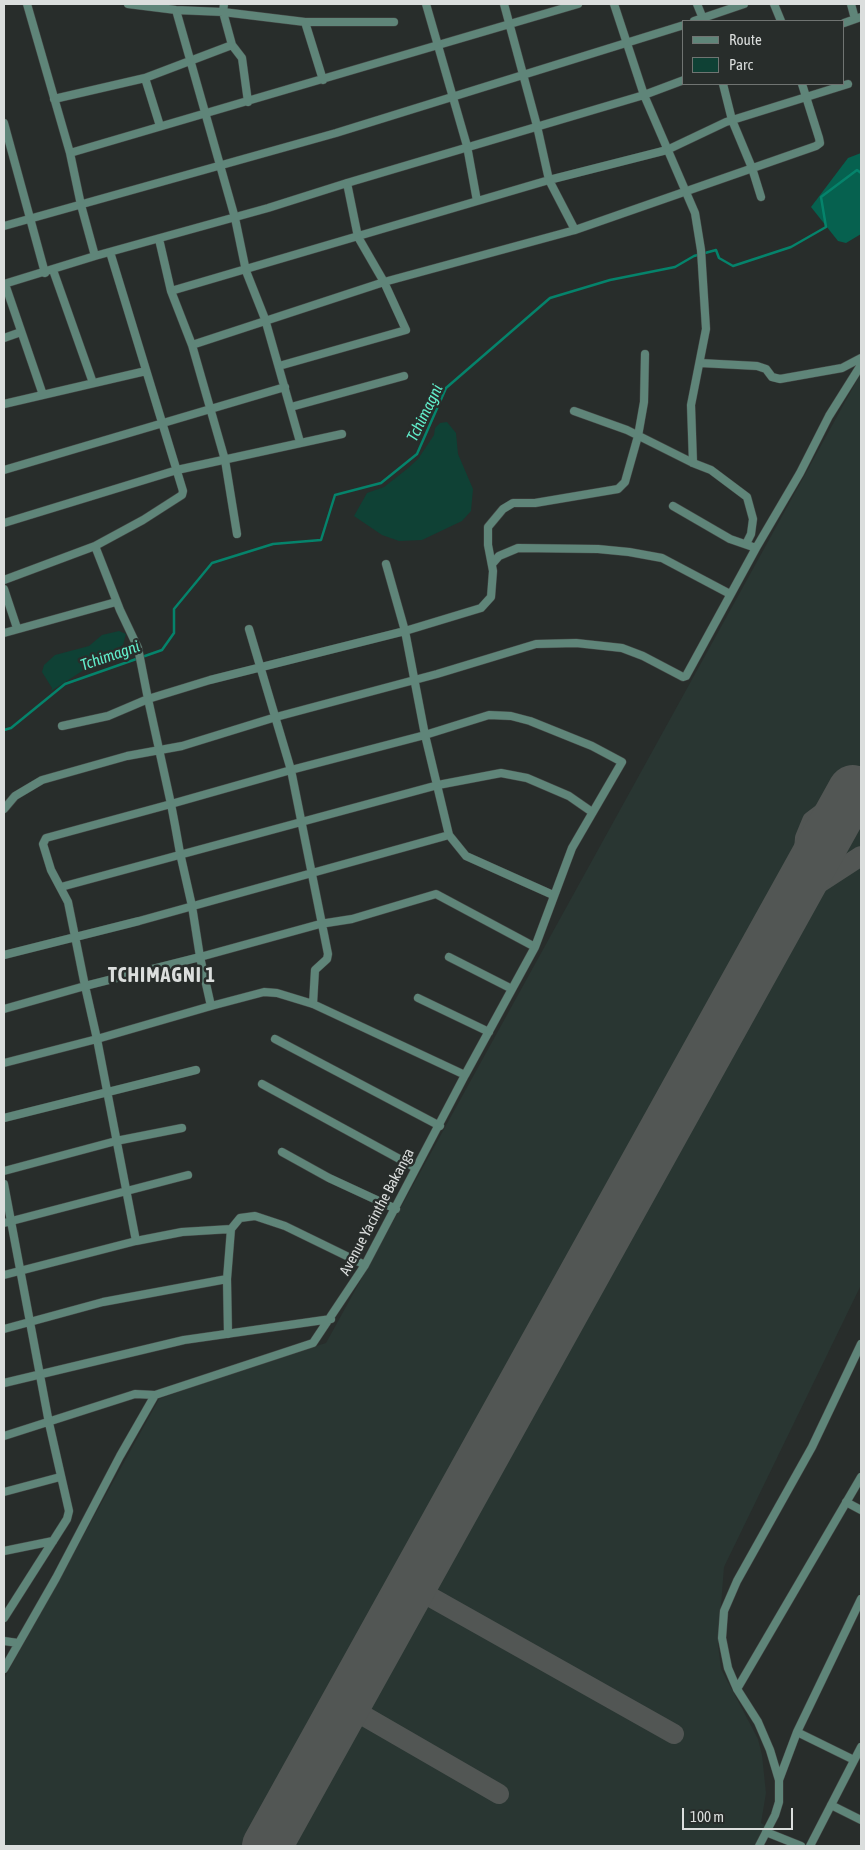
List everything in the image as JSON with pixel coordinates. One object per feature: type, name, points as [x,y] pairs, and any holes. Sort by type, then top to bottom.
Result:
[{"type":"street","points":[[27,4],[70,153],[81,205],[95,256]]},
{"type":"street","points":[[128,4],[176,10],[224,8],[305,22],[394,22]]},
{"type":"street","points":[[426,4],[468,146],[477,201]]},
{"type":"street","points":[[504,4],[537,126],[549,180],[575,230]]},
{"type":"street","points":[[70,153],[578,4]]},
{"type":"street","points":[[614,4],[644,95],[684,191],[695,212],[701,250],[706,328],[691,405],[693,463]]},
{"type":"street","points":[[697,4],[704,20],[744,4]]},
{"type":"street","points":[[774,4],[781,20]]},
{"type":"street","points":[[845,23],[858,18],[850,4]]},
{"type":"street","points":[[224,8],[232,44],[242,58],[248,102]]},
{"type":"street","points":[[176,10],[235,218],[246,271],[265,319],[300,442]]},
{"type":"street","points":[[305,22],[323,80]]},
{"type":"street","points":[[4,226],[336,133],[682,26]]},
{"type":"street","points":[[54,99],[145,78],[232,44]]},
{"type":"street","points":[[145,78],[160,126]]},
{"type":"street","points":[[43,395],[4,284],[45,273],[95,256],[235,218],[468,146],[644,95],[682,81]]},
{"type":"street","points":[[171,291],[246,271],[549,180],[667,150],[732,120],[848,84]]},
{"type":"street","points":[[723,85],[732,120],[752,168],[761,197]]},
{"type":"street","points":[[192,345],[265,319],[384,282],[575,230],[816,146],[820,143],[802,85]]},
{"type":"street","points":[[4,123],[45,273]]},
{"type":"street","points":[[279,366],[403,332],[406,327],[384,282],[358,237],[346,183]]},
{"type":"street","points":[[159,239],[171,291],[192,345],[209,410],[225,460],[238,534]]},
{"type":"street","points":[[4,580],[95,546],[179,498],[184,491],[110,252]]},
{"type":"street","points":[[54,270],[93,383]]},
{"type":"street","points":[[4,338],[21,332]]},
{"type":"street","points":[[62,726],[108,716],[148,699],[262,666],[405,631],[481,608],[491,597],[492,564],[488,545],[488,527],[504,509],[513,503],[553,500],[618,489],[625,482],[638,436],[644,402],[645,354]]},
{"type":"street","points":[[700,363],[757,366],[766,369],[772,377],[780,379],[842,368],[861,358]]},
{"type":"street","points":[[4,809],[21,792],[42,780],[159,748],[182,746],[276,717],[414,681],[536,644],[598,644],[622,648],[643,656],[683,677],[686,676],[730,594],[800,473],[829,416],[861,365]]},
{"type":"street","points":[[4,404],[146,371]]},
{"type":"street","points":[[291,407],[404,376]]},
{"type":"street","points":[[4,470],[285,387]]},
{"type":"street","points":[[574,410],[638,436],[711,470],[747,497],[753,519],[751,534],[746,544]]},
{"type":"street","points":[[4,523],[177,470],[342,434]]},
{"type":"street","points":[[674,506],[730,539],[756,548]]},
{"type":"street","points":[[95,546],[116,602],[138,648],[211,1006]]},
{"type":"street","points":[[492,564],[508,550],[518,548],[598,549],[629,552],[668,561],[698,579],[730,594]]},
{"type":"street","points":[[136,1241],[68,902],[51,870],[43,840],[291,770],[425,735],[490,716],[511,716],[558,731],[622,762],[572,848],[553,895],[471,859],[457,847],[449,835],[425,735],[405,631],[386,564]]},
{"type":"street","points":[[4,589],[17,628]]},
{"type":"street","points":[[4,633],[116,602]]},
{"type":"street","points":[[248,629],[262,666],[291,770],[320,924],[328,954],[327,959],[315,970],[313,1004]]},
{"type":"street","points":[[61,888],[180,853],[438,785],[501,772],[514,774],[569,796],[592,812]]},
{"type":"street","points":[[4,955],[192,906],[449,835]]},
{"type":"street","points":[[4,1009],[320,924],[352,919],[436,894],[534,947]]},
{"type":"street","name":"Avenue Yacinthe Bakanga","points":[[155,1395],[313,1343],[366,1265],[396,1209],[541,933],[553,895]]},
{"type":"street","points":[[449,957],[512,989]]},
{"type":"street","points":[[4,1063],[264,992],[277,993],[313,1004],[465,1075]]},
{"type":"street","points":[[418,998],[489,1032]]},
{"type":"street","points":[[275,1039],[440,1126]]},
{"type":"street","points":[[4,1118],[196,1070]]},
{"type":"street","points":[[262,1084],[416,1168]]},
{"type":"street","points":[[4,1171],[116,1141],[182,1128]]},
{"type":"street","points":[[282,1152],[329,1178],[396,1209]]},
{"type":"street","points":[[8,1222],[188,1175]]},
{"type":"street","points":[[4,1184],[8,1222],[21,1270],[49,1423],[69,1516],[4,1618]]},
{"type":"street","points":[[228,1334],[226,1279],[231,1229],[240,1218],[255,1216],[285,1226],[366,1265]]},
{"type":"street","points":[[4,1275],[136,1241],[182,1232],[231,1229]]},
{"type":"street","points":[[4,1329],[103,1302],[226,1279]]},
{"type":"street","points":[[4,1382],[40,1372],[184,1340],[330,1319]]},
{"type":"street","points":[[759,1846],[779,1802],[778,1780],[770,1750],[758,1722],[731,1678],[723,1648],[723,1621],[727,1603],[812,1447],[861,1344]]},
{"type":"street","points":[[4,1436],[135,1394],[155,1395],[120,1456],[56,1578],[4,1669]]},
{"type":"street","points":[[4,1492],[60,1477]]},
{"type":"street","points":[[737,1689],[861,1477]]},
{"type":"street","points":[[846,1502],[861,1510]]},
{"type":"street","points":[[4,1551],[53,1541]]},
{"type":"street","points":[[778,1780],[797,1732],[861,1599]]},
{"type":"street","points":[[4,1641],[18,1643]]},
{"type":"street","points":[[797,1732],[854,1760]]},
{"type":"street","points":[[810,1846],[860,1751]]},
{"type":"street","points":[[831,1805],[861,1820]]},
{"type":"street","points":[[766,1832],[801,1846]]},
{"type":"shaded area","points":[[861,373],[861,1285],[724,1567],[718,1644],[721,1669],[758,1739],[762,1755],[766,1793],[761,1823],[766,1826],[756,1846],[4,1846],[4,1679],[159,1399],[230,1373],[326,1343]]},
{"type":"green space","points":[[861,153],[861,234],[846,243],[838,241],[811,207],[848,158]]},
{"type":"green space","points":[[447,422],[456,433],[458,454],[473,489],[471,511],[462,521],[422,540],[399,541],[382,535],[354,516],[367,493],[384,487],[407,469],[418,459],[434,435],[435,428],[440,423]]},
{"type":"green space","points":[[119,631],[126,634],[123,645],[51,691],[52,688],[42,672],[44,665],[55,655],[89,646],[102,635]]},
{"type":"waterway","name":"Tchimagni","points":[[4,730],[11,728],[65,684],[162,650],[174,633],[174,609],[212,563],[273,544],[321,540],[335,495],[381,483],[417,454],[446,388],[550,298],[610,280],[675,267],[694,256],[716,250],[719,258],[733,266],[791,247],[826,227],[821,197],[857,170],[861,173]]},
{"type":"taxiway","points":[[810,867],[804,850],[805,838],[812,821],[853,790],[861,798]]},
{"type":"taxiway","points":[[790,902],[861,856]]},
{"type":"taxiway","points":[[411,1586],[674,1734]]},
{"type":"taxiway","points":[[345,1705],[499,1794]]},
{"type":"runway","points":[[267,1846],[853,790]]},
{"type":"district","name":"TCHIMAGNI 1","points":[[162,976]]}]
